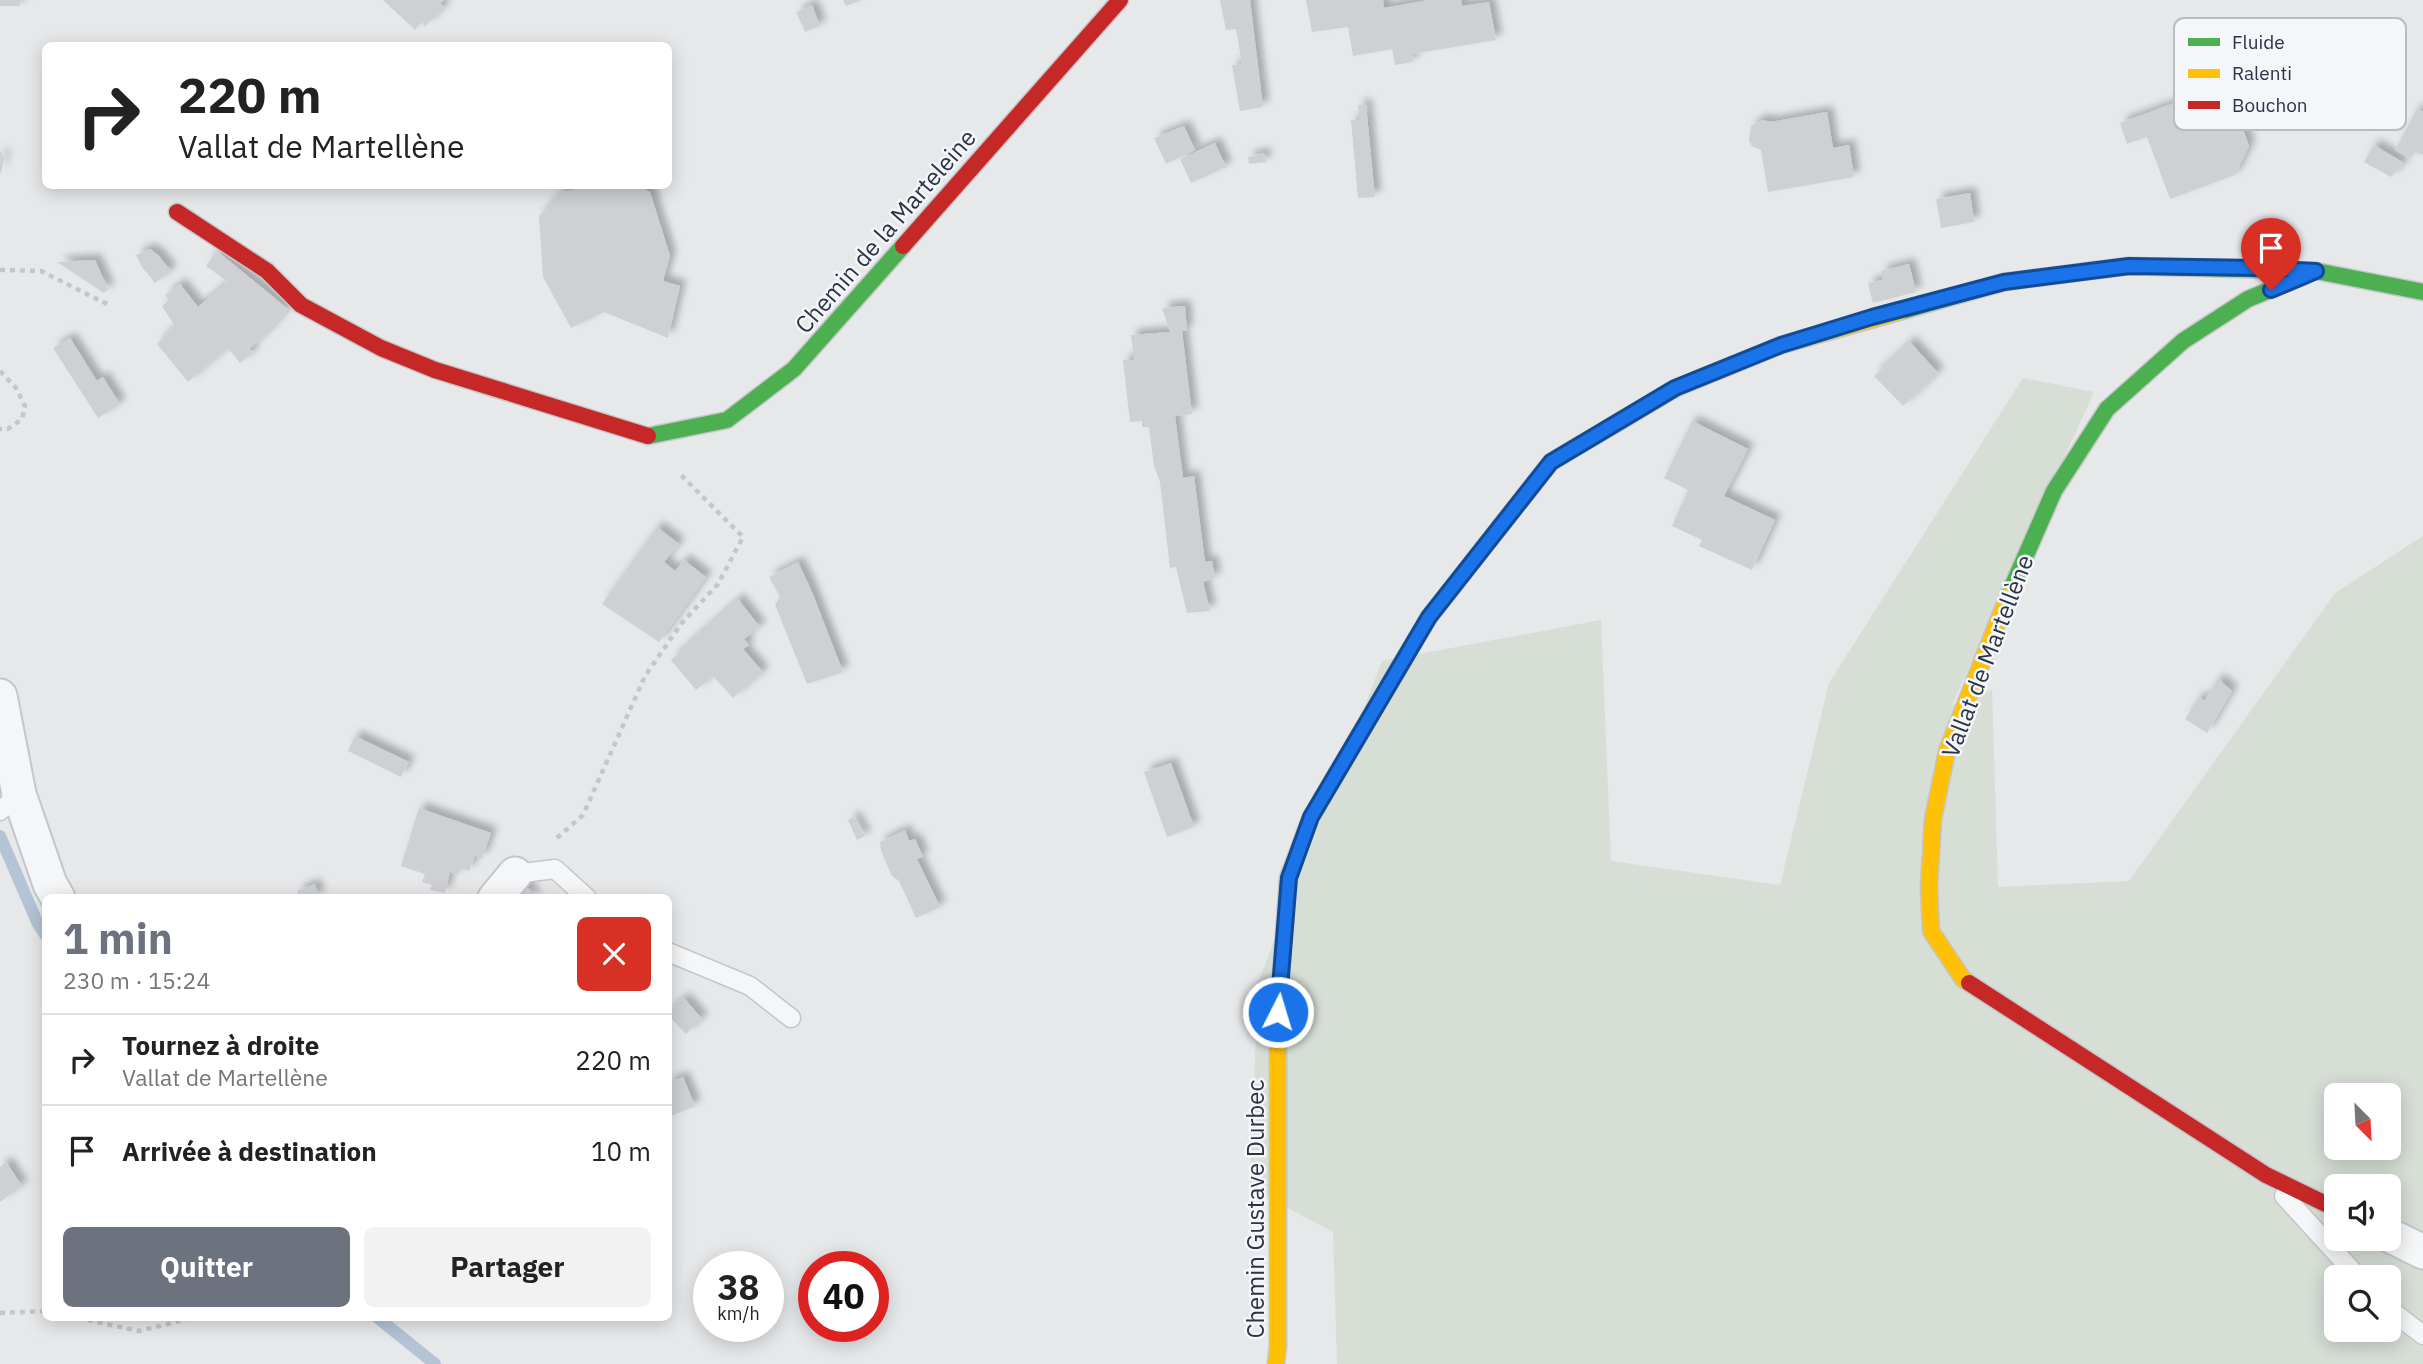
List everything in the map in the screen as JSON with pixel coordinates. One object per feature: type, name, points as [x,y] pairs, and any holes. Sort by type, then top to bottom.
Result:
[{"type":"street","name":"Chemin de la Marteleine","points":[[649,436],[727,421],[794,369],[1119,0]]},
{"type":"street","points":[[177,212],[267,271],[301,305],[381,348],[435,370],[649,436]]},
{"type":"street","name":"Chemin Gustave Durbec","points":[[1276,1364],[1278,1012],[1289,878],[1311,817],[1429,617],[1551,462],[1675,388],[1781,345],[1872,317],[2004,282],[2129,266],[2260,268],[2316,271],[2423,292]]},
{"type":"street","name":"Vallat de Martellène","points":[[2316,271],[2248,299],[2183,341],[2108,409],[2054,491],[2007,598],[1947,751],[1933,819],[1929,887],[1931,931],[1964,979],[2266,1175],[2324,1203]]},
{"type":"street","points":[[0,696],[7,805],[56,894]]},
{"type":"street","points":[[2401,1241],[2423,1252]]},
{"type":"lane","points":[[505,886],[555,869],[583,894]]},
{"type":"lane","points":[[672,954],[750,986],[791,1018]]},
{"type":"lane","points":[[2266,1175],[2347,1265]]},
{"type":"lane","points":[[2401,1318],[2423,1335]]},
{"type":"path","points":[[0,270],[41,271],[111,306]]},
{"type":"path","points":[[0,372],[16,388],[26,406],[22,419],[8,429],[0,429]]},
{"type":"path","points":[[505,886],[583,815],[645,677],[681,624],[719,584],[743,537],[682,478],[649,436]]},
{"type":"path","points":[[0,1312],[42,1311]]},
{"type":"path","points":[[92,1321],[139,1331],[180,1321]]},
{"type":"shaded area","points":[[2023,378],[2094,392],[1952,705],[1992,690],[1998,887],[2129,881],[2335,593],[2423,536],[2423,1364],[1337,1364],[1333,1232],[1250,1188],[1258,983],[1382,661],[1601,620],[1611,861],[1780,885],[1829,683]]},
{"type":"building","points":[[0,0],[20,0],[20,6],[0,6]]},
{"type":"building","points":[[383,0],[444,0],[440,4],[444,7],[425,26],[422,22],[415,30]]},
{"type":"building","points":[[843,0],[861,0],[846,6]]},
{"type":"building","points":[[1220,0],[1250,0],[1263,107],[1240,111],[1232,65],[1242,64],[1236,29],[1226,30]]},
{"type":"building","points":[[1306,0],[1383,0],[1384,8],[1429,0],[1461,0],[1462,6],[1489,2],[1496,40],[1412,54],[1413,62],[1395,65],[1392,49],[1353,56],[1348,27],[1312,32]]},
{"type":"building","points":[[812,5],[820,26],[805,32],[796,12]]},
{"type":"building","points":[[2174,103],[2174,130],[2243,130],[2249,146],[2235,175],[2170,199],[2147,137],[2127,144],[2120,123]]},
{"type":"building","points":[[1358,105],[1366,105],[1375,197],[1358,198],[1351,120],[1360,120]]},
{"type":"building","points":[[2417,109],[2423,112],[2423,155],[2415,151],[2411,159],[2395,150]]},
{"type":"building","points":[[1827,112],[1833,148],[1849,145],[1854,177],[1768,192],[1761,150],[1752,146],[1749,141],[1751,126],[1762,120],[1771,122]]},
{"type":"building","points":[[1184,126],[1195,150],[1166,164],[1154,138]]},
{"type":"building","points":[[1215,143],[1226,167],[1191,183],[1180,159]]},
{"type":"building","points":[[2374,145],[2404,163],[2391,177],[2364,162]]},
{"type":"building","points":[[0,150],[4,158],[1,173],[0,173]]},
{"type":"building","points":[[1264,153],[1266,162],[1249,164],[1248,157]]},
{"type":"building","points":[[579,189],[644,189],[650,192],[670,256],[663,281],[680,286],[668,338],[604,312],[571,328],[543,277],[539,216],[561,192]]},
{"type":"building","points":[[1970,193],[1974,222],[1941,228],[1936,199]]},
{"type":"building","points":[[150,249],[171,271],[155,283],[136,255]]},
{"type":"building","points":[[217,251],[288,309],[249,349],[253,352],[240,363],[228,348],[188,382],[157,344],[175,326],[162,306],[169,300],[165,295],[180,284],[198,307],[228,282],[206,266]]},
{"type":"building","points":[[95,260],[108,289],[104,293],[57,262]]},
{"type":"building","points":[[1909,264],[1916,292],[1873,303],[1868,283],[1883,280],[1881,271]]},
{"type":"building","points":[[1185,306],[1187,331],[1182,331],[1192,414],[1175,416],[1183,478],[1194,476],[1205,562],[1212,561],[1215,578],[1203,582],[1210,611],[1187,613],[1176,567],[1170,568],[1160,482],[1154,466],[1149,427],[1142,427],[1142,421],[1130,422],[1123,360],[1134,360],[1131,335],[1170,332],[1162,308]]},
{"type":"building","points":[[70,338],[97,381],[103,377],[120,404],[98,418],[53,348]]},
{"type":"building","points":[[1910,342],[1938,373],[1903,406],[1874,376]]},
{"type":"building","points":[[1692,421],[1748,449],[1724,496],[1775,520],[1752,570],[1699,546],[1702,540],[1672,526],[1688,490],[1664,478]]},
{"type":"building","points":[[657,527],[679,544],[664,562],[675,571],[684,560],[706,577],[659,642],[602,604]]},
{"type":"building","points":[[798,562],[843,672],[807,684],[775,605],[780,597],[769,577]]},
{"type":"building","points":[[738,599],[760,627],[744,639],[749,645],[743,649],[763,672],[733,698],[713,676],[696,690],[671,660]]},
{"type":"building","points":[[2218,679],[2232,691],[2207,733],[2185,719],[2199,697],[2204,701]]},
{"type":"building","points":[[355,736],[409,762],[401,777],[348,751]]},
{"type":"building","points":[[1171,763],[1194,827],[1167,837],[1144,772]]},
{"type":"building","points":[[419,808],[491,833],[482,859],[475,855],[469,871],[461,868],[458,875],[450,872],[445,893],[430,890],[432,885],[422,882],[425,874],[401,866]]},
{"type":"building","points":[[854,817],[865,836],[857,840],[848,820]]},
{"type":"building","points":[[905,830],[909,841],[915,839],[923,857],[917,859],[940,907],[916,918],[881,851],[880,842]]},
{"type":"building","points":[[521,879],[533,894],[508,894]]},
{"type":"building","points":[[315,884],[318,894],[298,894],[297,891]]},
{"type":"building","points":[[684,998],[702,1019],[686,1034],[672,1019],[672,1008]]},
{"type":"building","points":[[683,1077],[695,1106],[672,1115],[672,1081]]},
{"type":"building","points":[[6,1162],[22,1186],[0,1202],[0,1167]]},
{"type":"waterway","name":"Vallat de Martellène","points":[[0,836],[42,930]]},
{"type":"waterway","name":"Vallat de Martellène","points":[[382,1321],[435,1364]]},
{"type":"traffic: fast","points":[[648,436],[727,420],[794,369],[903,246]]},
{"type":"traffic: fast","points":[[1902,311],[2004,282],[2129,266],[2316,271],[2423,292]]},
{"type":"traffic: fast","points":[[2008,596],[2054,491],[2107,409],[2183,341],[2248,299],[2306,275]]},
{"type":"traffic: fast","points":[[1285,923],[1288,878],[1311,817],[1429,617],[1499,528]]},
{"type":"traffic: slow","points":[[1499,528],[1551,462],[1676,388],[1781,345],[1902,311]]},
{"type":"traffic: slow","points":[[1969,983],[1963,979],[1931,931],[1929,887],[1933,819],[1947,751],[2008,596]]},
{"type":"traffic: slow","points":[[1276,1364],[1278,1012],[1285,923]]},
{"type":"traffic: jam","points":[[903,246],[1120,0]]},
{"type":"traffic: jam","points":[[177,212],[267,271],[301,305],[381,348],[435,370],[648,436]]},
{"type":"traffic: jam","points":[[1969,983],[2266,1175],[2324,1203]]},
{"type":"route","points":[[1278,1012],[1289,878],[1311,817],[1429,617],[1551,462],[1675,388],[1781,345],[1872,317],[2004,282],[2129,266],[2316,271],[2271,290]]}]
